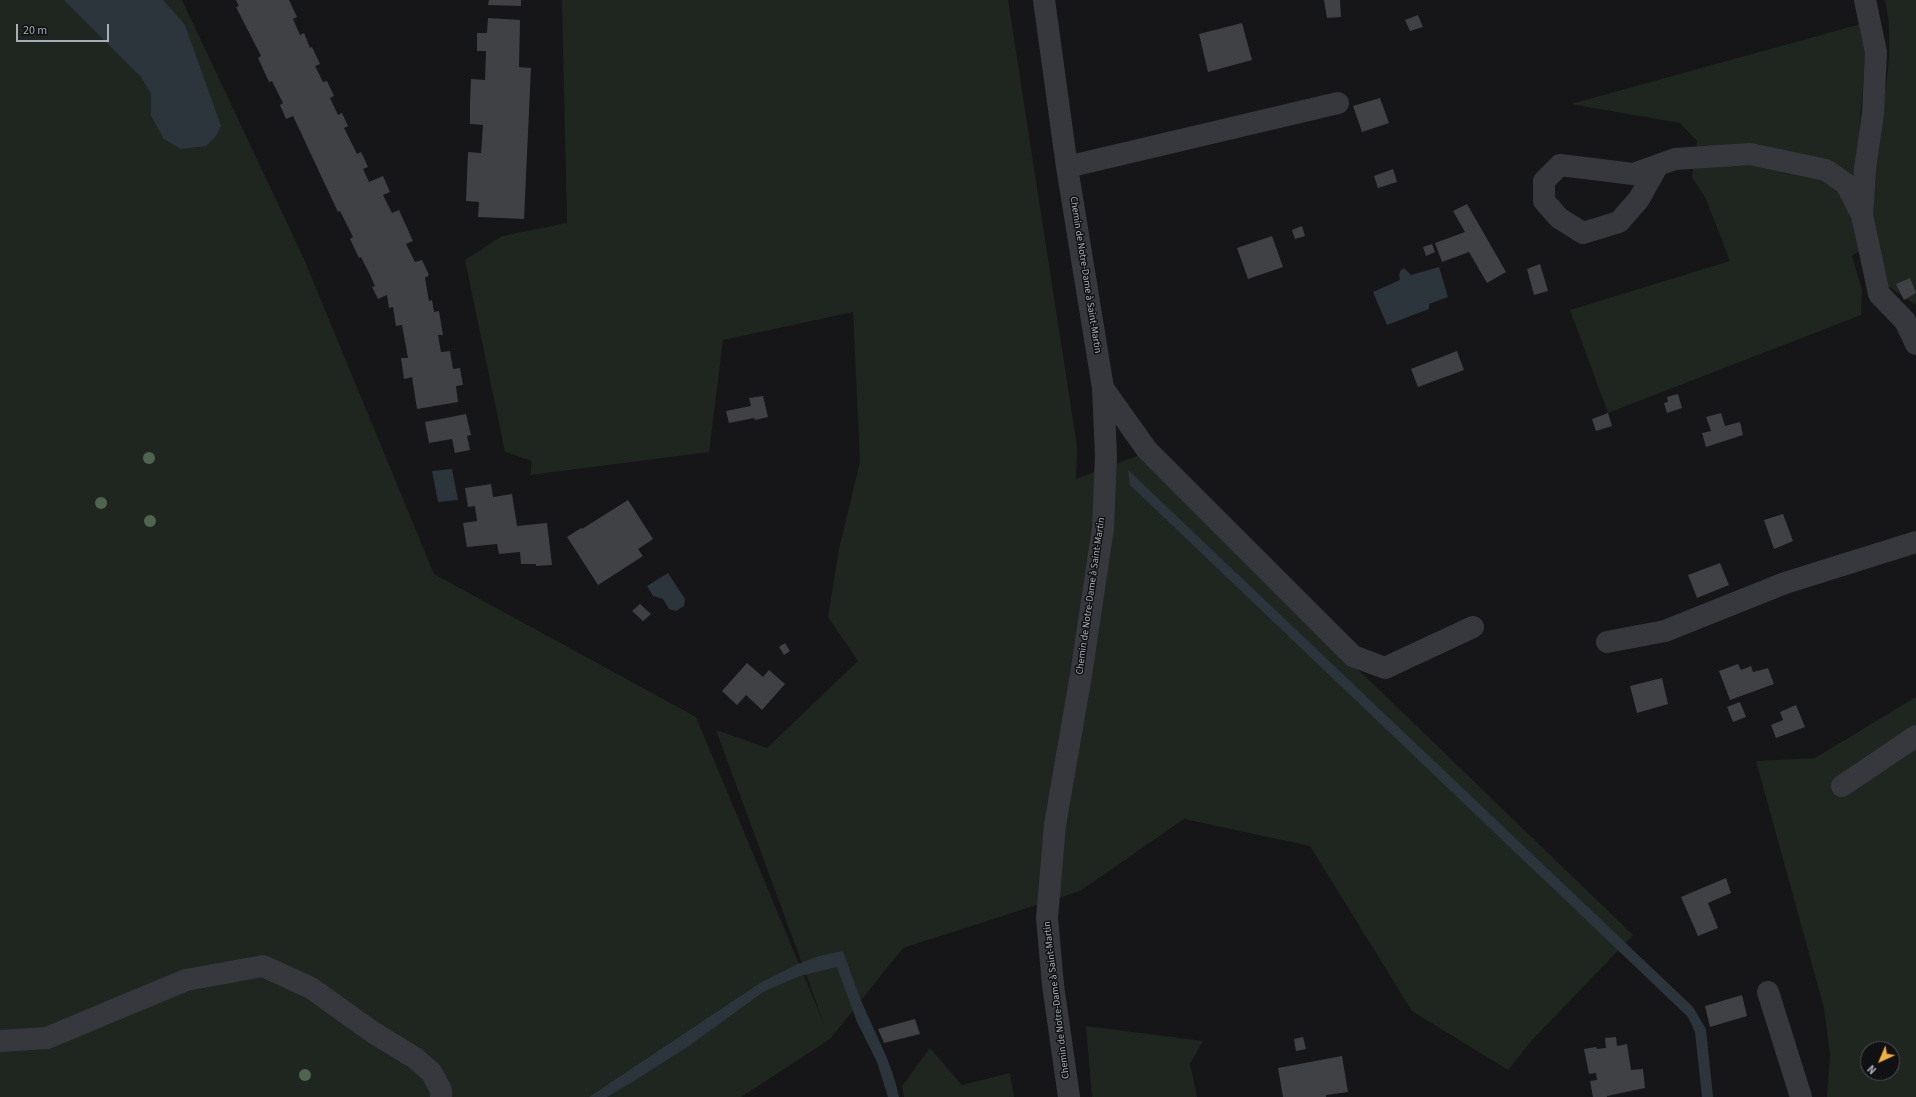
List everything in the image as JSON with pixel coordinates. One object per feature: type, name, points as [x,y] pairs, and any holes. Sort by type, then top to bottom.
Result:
[{"type":"street","name":"Chemin de Notre-Dame à Saint-Martin","points":[[1044,0],[1067,167],[1103,388],[1106,456],[1103,528],[1055,825],[1047,918],[1053,985],[1068,1097]]},
{"type":"street","points":[[1862,215],[1865,169],[1873,113],[1876,52],[1865,0]]},
{"type":"street","points":[[1067,167],[1338,103]]},
{"type":"street","points":[[1658,165],[1639,199],[1619,222],[1583,233],[1559,218],[1544,201],[1544,181],[1560,165],[1633,174],[1658,165],[1675,159],[1750,154],[1826,170],[1846,184],[1862,215],[1879,294],[1905,322],[1916,344]]},
{"type":"street","points":[[1103,388],[1147,450],[1353,656],[1385,668],[1473,627]]},
{"type":"street","points":[[1606,642],[1665,631],[1785,583],[1916,542]]},
{"type":"street","points":[[1842,786],[1916,736]]},
{"type":"street","points":[[0,1041],[46,1038],[186,980],[263,966],[311,988],[374,1034],[415,1058],[431,1072],[441,1090],[441,1097]]},
{"type":"street","points":[[1768,992],[1801,1097]]},
{"type":"shaded area","points":[[0,0],[182,0],[304,259],[434,574],[696,717],[825,1026],[716,730],[767,748],[858,661],[828,617],[839,549],[860,462],[853,312],[723,340],[709,452],[530,475],[532,461],[505,452],[465,260],[502,236],[567,223],[562,0],[1008,0],[1077,446],[1076,479],[1137,456],[1633,935],[1533,1039],[1508,1070],[1412,1011],[1310,846],[1184,819],[1080,891],[903,948],[830,1039],[741,1097],[0,1097]]},
{"type":"shaded area","points":[[64,0],[163,0],[185,25],[221,126],[216,136],[206,146],[181,149],[164,139],[151,116],[151,94],[141,77]]},
{"type":"shaded area","points":[[1885,0],[1916,0],[1916,305],[1883,283],[1865,247],[1852,256],[1862,290],[1861,315],[1608,413],[1570,310],[1730,261],[1705,197],[1692,177],[1697,141],[1680,123],[1571,104],[1868,22],[1859,136],[1876,146],[1888,73],[1889,37]]},
{"type":"shaded area","points":[[1439,267],[1448,297],[1429,304],[1429,309],[1387,325],[1373,292],[1400,280],[1399,275],[1401,270],[1404,268],[1411,275]]},
{"type":"shaded area","points":[[452,469],[458,500],[438,502],[432,471]]},
{"type":"shaded area","points":[[1128,470],[1693,1007],[1706,1029],[1713,1097],[1702,1097],[1695,1032],[1688,1017],[1130,485]]},
{"type":"shaded area","points":[[668,573],[685,599],[684,606],[676,611],[669,609],[663,599],[653,596],[647,586]]},
{"type":"shaded area","points":[[1916,697],[1916,1097],[1827,1097],[1830,1055],[1824,1008],[1756,761],[1815,758]]},
{"type":"shaded area","points":[[843,951],[858,994],[892,1072],[899,1097],[888,1097],[877,1062],[857,1022],[837,967],[800,976],[763,992],[689,1046],[637,1079],[607,1097],[589,1097],[760,983],[798,964],[819,956]]},
{"type":"shaded area","points":[[1086,1026],[1203,1041],[1190,1064],[1197,1097],[1092,1097]]},
{"type":"shaded area","points":[[930,1048],[962,1085],[1010,1073],[1014,1097],[904,1097],[902,1086]]},
{"type":"building","points":[[236,0],[289,0],[297,17],[293,19],[300,35],[304,33],[310,48],[312,47],[320,64],[315,66],[323,82],[327,81],[334,96],[330,98],[338,115],[342,113],[348,126],[344,128],[357,154],[361,152],[368,167],[363,169],[369,182],[383,176],[390,192],[383,195],[392,213],[399,210],[413,241],[406,244],[415,262],[422,260],[429,275],[425,278],[429,301],[432,300],[434,312],[439,311],[443,335],[438,335],[441,352],[450,351],[453,369],[460,368],[463,385],[456,386],[458,402],[417,409],[412,377],[404,379],[401,358],[408,358],[402,325],[396,326],[393,307],[389,308],[387,295],[378,299],[372,287],[375,286],[370,275],[361,257],[359,258],[350,239],[353,237],[340,211],[338,212],[293,116],[286,119],[280,105],[283,103],[272,81],[269,82],[258,58],[261,56],[236,7],[239,6]]},
{"type":"building","points":[[489,0],[521,0],[521,6],[488,5]]},
{"type":"building","points":[[1324,0],[1340,0],[1341,17],[1327,18]]},
{"type":"building","points":[[1418,15],[1423,27],[1410,31],[1405,20]]},
{"type":"building","points":[[488,18],[520,20],[519,67],[531,68],[524,219],[478,217],[479,202],[466,201],[468,152],[481,153],[483,125],[470,124],[471,79],[485,80],[486,51],[477,51],[477,33],[487,33]]},
{"type":"building","points":[[1242,23],[1252,60],[1208,72],[1199,34]]},
{"type":"building","points":[[1380,98],[1389,123],[1362,132],[1353,106]]},
{"type":"building","points":[[1393,169],[1397,182],[1378,188],[1374,176]]},
{"type":"building","points":[[1467,204],[1506,272],[1487,283],[1469,252],[1442,262],[1435,243],[1465,232],[1453,211]]},
{"type":"building","points":[[1302,226],[1305,236],[1295,239],[1292,230]]},
{"type":"building","points":[[1272,236],[1283,267],[1248,279],[1237,248]]},
{"type":"building","points":[[1432,244],[1435,252],[1426,256],[1423,247]]},
{"type":"building","points":[[1540,264],[1548,291],[1534,295],[1527,269]]},
{"type":"building","points":[[1910,278],[1916,293],[1904,300],[1896,284]]},
{"type":"building","points":[[1457,351],[1464,370],[1418,387],[1411,369]]},
{"type":"building","points":[[1678,394],[1682,408],[1667,413],[1664,403],[1668,402],[1667,397]]},
{"type":"building","points":[[763,396],[768,417],[729,423],[726,411],[751,406],[749,398]]},
{"type":"building","points":[[1608,413],[1612,426],[1596,431],[1592,419]]},
{"type":"building","points":[[1721,413],[1725,426],[1740,422],[1743,435],[1706,447],[1702,433],[1711,431],[1706,417]]},
{"type":"building","points":[[466,414],[471,435],[467,436],[470,450],[455,453],[452,439],[429,443],[425,422]]},
{"type":"building","points":[[491,484],[493,497],[512,494],[517,526],[547,523],[552,565],[536,566],[536,564],[521,564],[520,552],[499,554],[497,544],[467,547],[463,523],[477,521],[475,506],[468,507],[465,488]]},
{"type":"building","points":[[628,500],[653,539],[638,549],[643,556],[598,585],[567,537]]},
{"type":"building","points":[[1783,514],[1793,541],[1774,549],[1764,520]]},
{"type":"building","points":[[1720,563],[1729,585],[1697,598],[1688,575]]},
{"type":"building","points":[[640,604],[651,614],[643,621],[632,611]]},
{"type":"building","points":[[785,643],[790,651],[784,655],[779,647]]},
{"type":"building","points":[[747,663],[763,677],[769,670],[785,684],[762,710],[746,695],[737,705],[722,691]]},
{"type":"building","points":[[1738,664],[1741,670],[1751,666],[1753,672],[1768,668],[1774,684],[1730,700],[1719,671]]},
{"type":"building","points":[[1662,678],[1668,704],[1637,713],[1630,686]]},
{"type":"building","points":[[1740,702],[1746,717],[1733,722],[1727,707]]},
{"type":"building","points":[[1796,705],[1805,727],[1776,738],[1771,725],[1783,720],[1780,712]]},
{"type":"building","points":[[1726,878],[1731,893],[1708,903],[1718,928],[1698,936],[1681,897]]},
{"type":"building","points":[[1742,995],[1747,1016],[1710,1027],[1705,1006]]},
{"type":"building","points":[[915,1019],[920,1034],[884,1043],[878,1029]]},
{"type":"building","points":[[1303,1037],[1306,1049],[1296,1051],[1294,1039]]},
{"type":"building","points":[[1616,1037],[1617,1046],[1627,1044],[1631,1070],[1643,1069],[1645,1088],[1607,1097],[1593,1097],[1590,1081],[1597,1080],[1596,1073],[1589,1074],[1584,1049],[1596,1047],[1597,1049],[1606,1048],[1605,1038]]},
{"type":"building","points":[[1342,1056],[1348,1092],[1326,1095],[1326,1097],[1283,1097],[1278,1068]]}]
